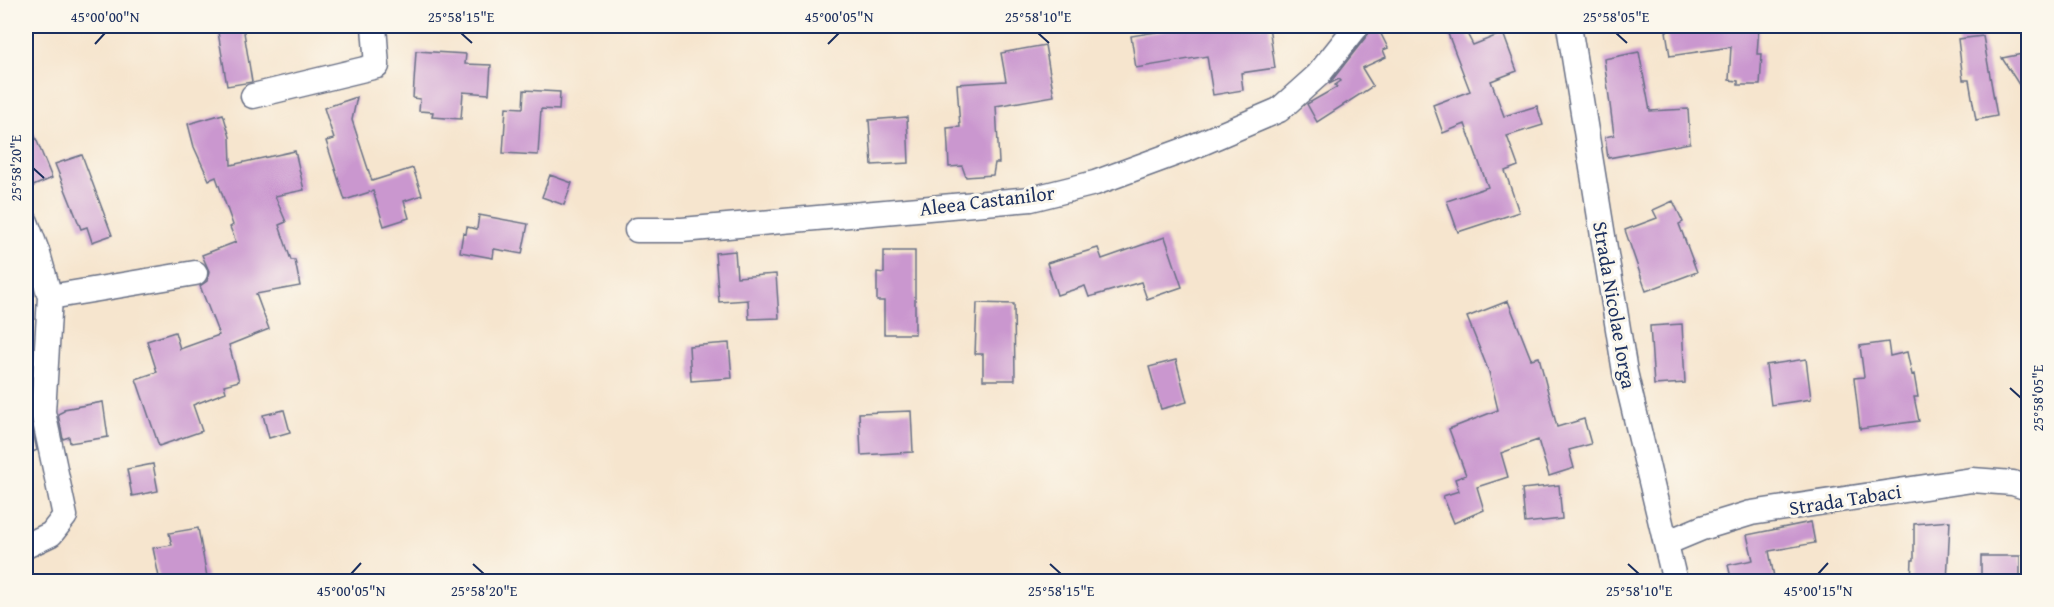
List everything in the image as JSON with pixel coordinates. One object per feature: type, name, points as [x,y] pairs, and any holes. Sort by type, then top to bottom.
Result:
[{"type":"street","points":[[253,96],[377,66],[374,26]]},
{"type":"street","name":"Aleea Castanilor","points":[[637,230],[682,230],[1031,199],[1095,183],[1200,144],[1279,110],[1318,75],[1357,26]]},
{"type":"street","name":"Strada Nicolae Iorga","points":[[1569,26],[1625,372],[1675,582]]},
{"type":"street","points":[[26,222],[50,297],[43,412],[66,516],[51,534],[26,546]]},
{"type":"street","points":[[50,297],[195,273]]},
{"type":"street","name":"Strada Tabaci","points":[[1666,543],[1702,528],[1751,513],[1972,480],[2013,483],[2028,488]]},
{"type":"building","points":[[217,26],[243,26],[252,82],[227,86]]},
{"type":"building","points":[[1193,26],[1269,26],[1275,68],[1241,73],[1243,90],[1213,95],[1207,56],[1136,68],[1131,36]]},
{"type":"building","points":[[1445,26],[1463,26],[1473,45],[1503,33],[1517,71],[1491,81],[1504,116],[1537,106],[1543,125],[1507,136],[1518,166],[1505,171],[1519,212],[1458,232],[1447,201],[1488,187],[1465,124],[1443,133],[1433,105],[1470,91]]},
{"type":"building","points":[[1698,26],[1759,26],[1757,54],[1762,54],[1760,85],[1738,85],[1738,81],[1729,80],[1731,47],[1670,56],[1666,31]]},
{"type":"building","points":[[1378,28],[1388,48],[1383,50],[1386,57],[1362,68],[1373,86],[1317,122],[1307,104],[1337,87],[1335,85],[1341,81],[1339,79],[1329,84],[1369,33]]},
{"type":"building","points":[[1983,36],[1997,116],[1976,120],[1969,80],[1963,80],[1958,39]]},
{"type":"building","points":[[1045,45],[1054,96],[996,106],[999,163],[995,163],[993,175],[966,177],[962,166],[949,167],[947,128],[960,127],[957,84],[1006,81],[1001,53]]},
{"type":"building","points":[[416,51],[466,54],[465,64],[491,65],[489,94],[463,92],[461,119],[432,117],[433,112],[419,111],[420,99],[413,98]]},
{"type":"building","points":[[1639,52],[1650,111],[1688,109],[1690,143],[1608,158],[1605,137],[1614,135],[1604,59]]},
{"type":"building","points":[[2028,53],[2028,99],[2002,58]]},
{"type":"building","points":[[524,90],[560,92],[559,110],[541,109],[538,155],[503,153],[506,107],[523,108]]},
{"type":"building","points":[[357,97],[352,120],[372,181],[413,168],[422,195],[404,201],[409,218],[384,226],[373,191],[345,200],[326,141],[334,139],[324,108]]},
{"type":"building","points":[[26,114],[52,178],[26,189]]},
{"type":"building","points":[[223,114],[230,137],[231,165],[295,151],[304,190],[275,196],[286,222],[279,225],[291,260],[295,260],[300,286],[256,294],[269,329],[229,345],[239,381],[224,385],[226,392],[193,405],[202,431],[159,446],[136,379],[157,372],[147,341],[175,332],[180,349],[219,335],[200,286],[207,281],[209,271],[202,255],[236,242],[230,227],[233,225],[216,177],[209,180],[194,147],[188,124]]},
{"type":"building","points":[[907,117],[909,163],[872,165],[869,120]]},
{"type":"building","points":[[82,155],[112,235],[92,242],[87,227],[81,229],[55,164]]},
{"type":"building","points":[[550,175],[572,183],[564,205],[542,197]]},
{"type":"building","points":[[1673,201],[1683,222],[1679,224],[1697,272],[1646,291],[1625,230],[1657,218],[1653,210]]},
{"type":"building","points":[[479,215],[528,224],[522,254],[494,249],[493,258],[460,252],[463,233],[466,234],[467,227],[477,229]]},
{"type":"building","points":[[1165,237],[1182,287],[1147,299],[1141,282],[1089,297],[1085,286],[1057,295],[1047,263],[1098,248],[1102,259]]},
{"type":"building","points":[[735,251],[737,277],[776,274],[779,318],[749,319],[748,300],[719,302],[715,253]]},
{"type":"building","points":[[884,251],[915,251],[915,334],[884,334],[884,301],[877,301],[877,272],[884,273]]},
{"type":"building","points":[[1508,301],[1531,359],[1539,357],[1557,427],[1584,419],[1591,444],[1569,450],[1574,468],[1549,476],[1538,440],[1501,453],[1508,477],[1477,487],[1484,510],[1454,523],[1443,496],[1459,491],[1455,479],[1466,475],[1449,429],[1498,410],[1489,372],[1467,317]]},
{"type":"building","points":[[977,303],[1014,304],[1015,380],[983,380],[983,354],[975,354]]},
{"type":"building","points":[[1682,324],[1685,383],[1654,385],[1650,326]]},
{"type":"building","points":[[1888,342],[1890,356],[1907,352],[1918,397],[1914,397],[1919,421],[1860,429],[1854,378],[1864,377],[1860,346]]},
{"type":"building","points":[[729,343],[732,378],[691,381],[689,346]]},
{"type":"building","points":[[1806,359],[1811,399],[1771,405],[1766,365]]},
{"type":"building","points":[[1176,360],[1187,402],[1161,409],[1149,367]]},
{"type":"building","points":[[103,402],[108,437],[70,443],[69,437],[63,439],[58,414],[64,409]]},
{"type":"building","points":[[284,410],[290,432],[269,438],[263,415]]},
{"type":"building","points":[[911,411],[913,452],[861,455],[859,413]]},
{"type":"building","points":[[31,424],[37,450],[26,455],[26,426]]},
{"type":"building","points":[[153,464],[158,491],[132,496],[127,469]]},
{"type":"building","points":[[1559,485],[1562,519],[1525,523],[1522,489]]},
{"type":"building","points":[[1950,521],[1947,582],[1911,582],[1912,560],[1914,560],[1914,524]]},
{"type":"building","points":[[1811,522],[1815,543],[1769,551],[1775,582],[1732,582],[1728,565],[1753,560],[1747,535]]},
{"type":"building","points":[[198,528],[208,582],[160,582],[153,548],[172,545],[169,533]]},
{"type":"building","points":[[1981,556],[2020,556],[2020,582],[1981,582]]}]
